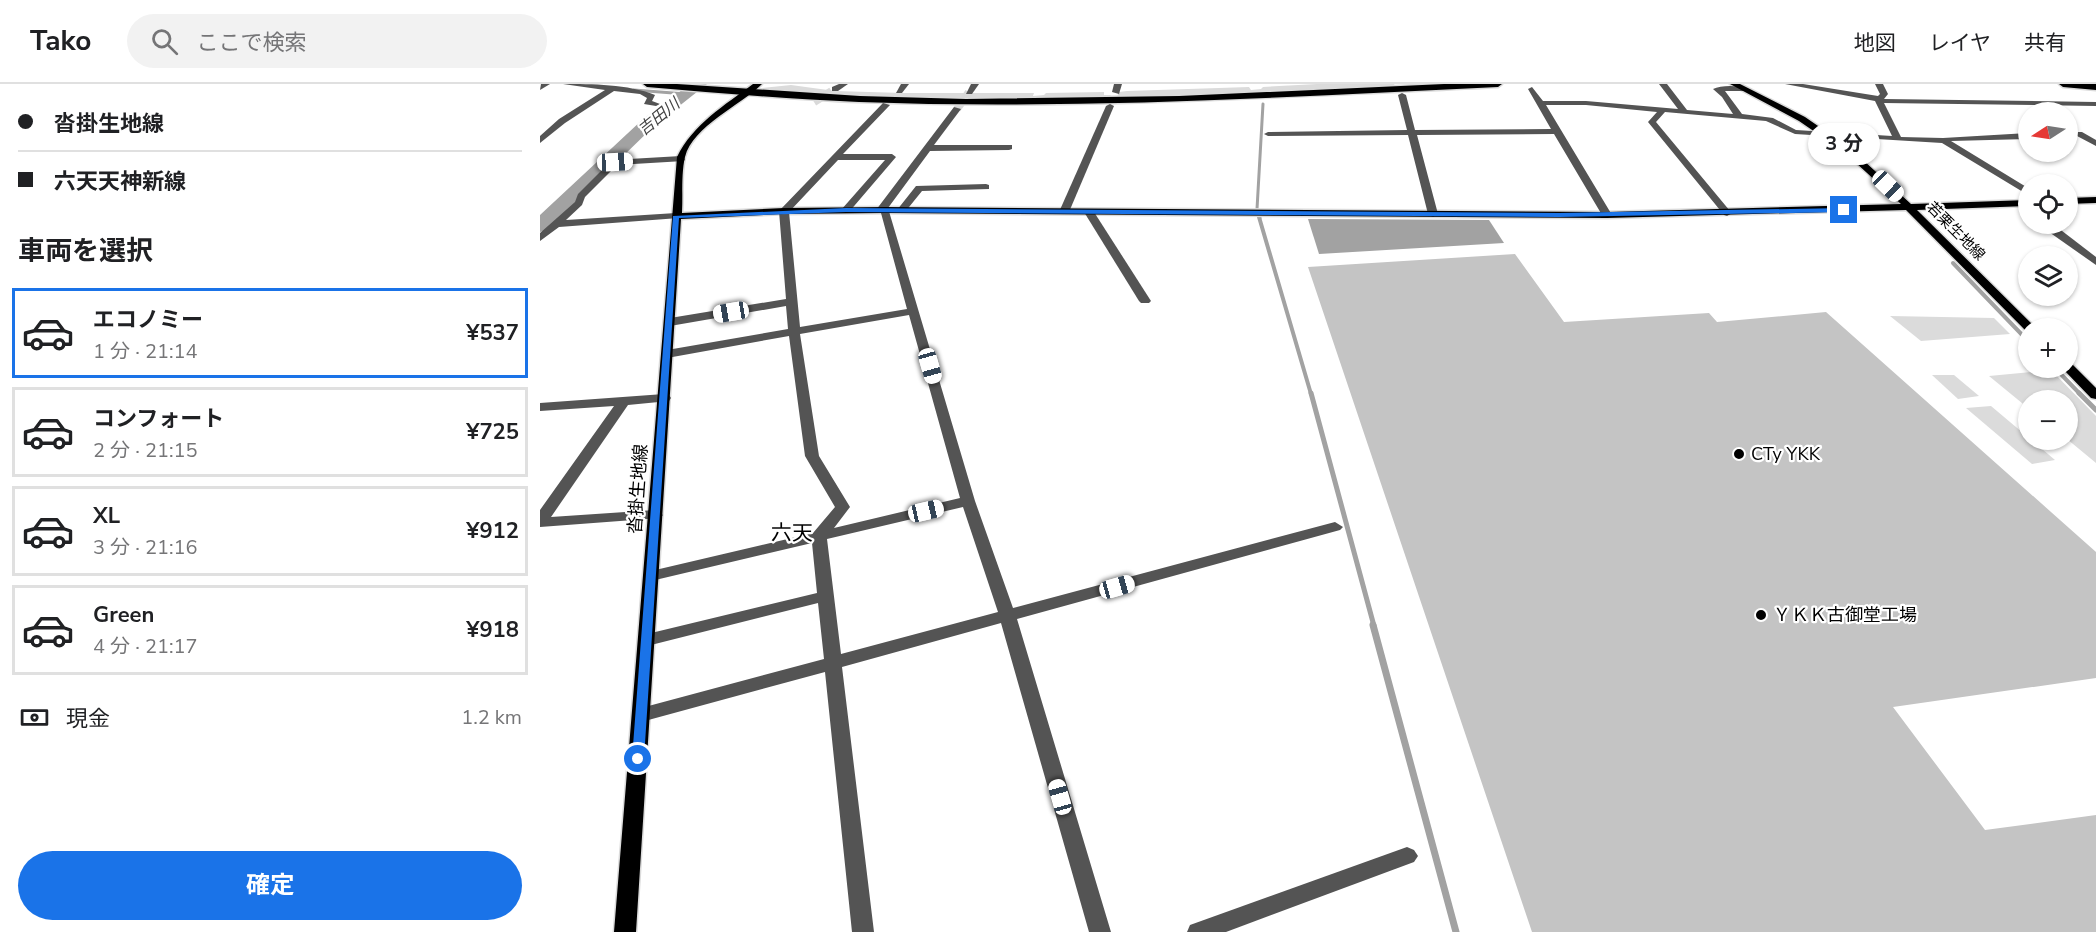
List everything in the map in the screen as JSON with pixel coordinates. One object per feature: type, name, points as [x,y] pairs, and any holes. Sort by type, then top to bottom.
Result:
[{"type":"highway","points":[[647,84],[711,89],[753,88],[915,100],[1056,102],[1226,98],[1498,84]]},
{"type":"highway","points":[[2063,84],[2096,87]]},
{"type":"main road","name":"若栗生地線","points":[[1738,86],[1802,119],[1873,172],[2020,318]]},
{"type":"main road","name":"沓掛生地線","points":[[625,932],[681,159],[685,147],[698,132],[753,88]]},
{"type":"main road","points":[[2078,201],[2096,200]]},
{"type":"main road","points":[[676,216],[846,210],[1607,215],[2018,203]]},
{"type":"main road","points":[[2078,376],[2094,391]]},
{"type":"street","points":[[540,88],[546,84]]},
{"type":"street","points":[[567,84],[648,94],[652,97],[648,102],[656,104]]},
{"type":"street","points":[[835,89],[844,84]]},
{"type":"street","points":[[899,91],[905,84]]},
{"type":"street","points":[[969,92],[975,84]]},
{"type":"street","points":[[1663,84],[1684,111]]},
{"type":"street","points":[[1789,84],[1880,100],[2018,103]]},
{"type":"street","points":[[1879,84],[1884,94],[1880,100]]},
{"type":"street","points":[[1714,87],[1738,86]]},
{"type":"street","points":[[1714,87],[1725,95],[1739,116]]},
{"type":"street","points":[[540,140],[562,122],[614,88]]},
{"type":"street","points":[[1532,89],[1607,215]]},
{"type":"street","points":[[1402,95],[1433,214]]},
{"type":"street","points":[[1880,100],[1898,139]]},
{"type":"street","points":[[1541,104],[1586,103],[1739,116],[1777,121],[1785,130],[1898,139],[1944,141],[2018,136]]},
{"type":"street","points":[[2078,104],[2096,104]]},
{"type":"street","points":[[863,932],[819,536],[843,507],[812,456],[794,332],[784,211],[886,105]]},
{"type":"street","points":[[1064,212],[1110,106]]},
{"type":"street","points":[[957,109],[883,210],[969,501],[1008,617],[1100,932]]},
{"type":"street","points":[[1664,110],[1652,122],[1727,213]]},
{"type":"street","points":[[1268,134],[1558,131]]},
{"type":"street","points":[[2078,134],[2096,133]]},
{"type":"street","points":[[2078,137],[2096,143]]},
{"type":"street","points":[[1944,141],[2018,186]]},
{"type":"street","points":[[928,148],[1009,147]]},
{"type":"street","points":[[836,157],[891,157],[846,210]]},
{"type":"street","points":[[540,238],[579,203],[581,196],[615,162],[681,159]]},
{"type":"street","points":[[902,210],[919,188],[986,187]]},
{"type":"street","points":[[1089,212],[1145,301]]},
{"type":"street","points":[[540,225],[676,216]]},
{"type":"street","points":[[2061,234],[2096,262]]},
{"type":"street","points":[[670,322],[791,302]]},
{"type":"street","points":[[667,354],[914,311]]},
{"type":"street","points":[[540,407],[664,398]]},
{"type":"street","points":[[540,522],[624,401]]},
{"type":"street","points":[[651,576],[969,501]]},
{"type":"street","points":[[540,522],[655,515]]},
{"type":"street","points":[[641,715],[1335,527]]},
{"type":"street","points":[[647,640],[826,596]]},
{"type":"street","points":[[1198,932],[1407,856]]},
{"type":"shaded area","points":[[1394,84],[1396,87],[1116,99],[1119,92],[1127,91],[1249,87],[1251,90],[1263,87]]},
{"type":"shaded area","points":[[791,85],[835,91],[1034,93],[1033,96],[1046,93],[1104,92],[1104,95],[1111,95],[1108,99],[913,98],[765,91],[762,88]]},
{"type":"shaded area","points":[[1308,219],[1489,220],[1504,243],[1319,254]]},
{"type":"shaded area","points":[[1890,316],[1994,318],[2010,334],[1921,341]]},
{"type":"shaded area","points":[[2018,373],[2018,378],[2059,378],[2071,390],[2018,390],[2018,400],[1989,376]]},
{"type":"shaded area","points":[[1932,375],[1954,375],[1979,396],[1958,399]]},
{"type":"shaded area","points":[[2078,398],[2096,416],[2096,463],[2078,448]]},
{"type":"shaded area","points":[[1991,406],[2018,429],[2018,450],[2043,450],[2055,460],[2032,464],[1966,408]]},
{"type":"building","name":"ＹＫＫ古御堂工場","points":[[1515,254],[1564,322],[1709,313],[1717,322],[1826,312],[2096,552],[2096,678],[1893,707],[1985,830],[2096,815],[2096,932],[1532,932],[1308,267]]},
{"type":"waterway","name":"吉田川","points":[[540,226],[648,123],[700,84]]},
{"type":"waterway","points":[[634,90],[686,94]]},
{"type":"waterway","points":[[1260,218],[1257,209],[1263,104]]},
{"type":"waterway","points":[[1259,217],[1311,394]]},
{"type":"waterway","points":[[1953,263],[2018,331]]},
{"type":"waterway","points":[[2065,378],[2080,394]]},
{"type":"waterway","points":[[1311,393],[1374,626]]},
{"type":"waterway","points":[[2080,394],[2096,410]]},
{"type":"waterway","points":[[1373,625],[1456,932]]},
{"type":"tunnel","points":[[814,102],[835,89]]},
{"type":"tunnel","points":[[957,109],[969,92]]},
{"type":"place","name":"CTy YKK","points":[[1739,454]]},
{"type":"place","name":"ＹＫＫ古御堂工場","points":[[1761,615]]},
{"type":"district","name":"六天","points":[[792,533]]},
{"type":"route","points":[[638,759],[676,216],[846,210],[1559,215],[1844,210]]}]
